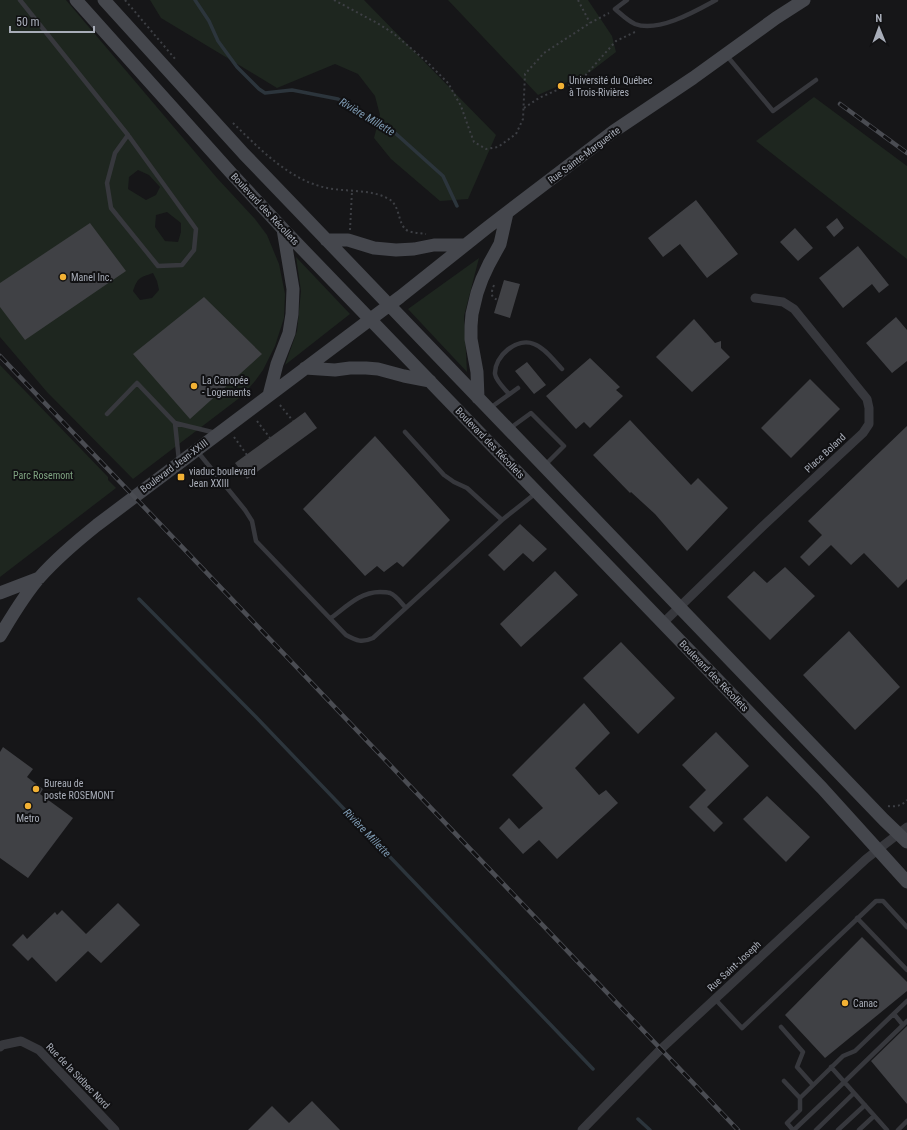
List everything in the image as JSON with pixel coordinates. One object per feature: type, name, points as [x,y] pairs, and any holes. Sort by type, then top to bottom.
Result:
[{"type":"main road","name":"Boulevard des Récollets","points":[[76,0],[232,174],[822,788],[907,882]]},
{"type":"main road","points":[[104,0],[244,154],[388,305],[679,607],[904,834]]},
{"type":"main road","name":"Rue Sainte-Marguerite","points":[[370,318],[614,131],[804,0]]},
{"type":"main road","points":[[478,398],[477,372],[471,339],[472,314],[482,278],[492,256],[500,244],[507,213]]},
{"type":"main road","points":[[269,395],[277,364],[289,332],[292,314],[292,282],[284,228]]},
{"type":"main road","points":[[326,240],[348,240],[368,246],[390,250],[414,249],[434,245],[465,245]]},
{"type":"main road","name":"Boulevard Jean-XXIII","points":[[0,636],[17,608],[39,578],[86,534],[370,318]]},
{"type":"main road","points":[[305,368],[335,370],[372,368],[404,376],[430,380]]},
{"type":"main road","points":[[0,593],[39,578]]},
{"type":"street","name":"Place Boland","points":[[663,623],[763,526],[863,433],[868,424],[869,408],[867,399],[794,309],[783,302],[755,298]]},
{"type":"street","name":"Rue Saint-Joseph","points":[[582,1130],[661,1048],[866,859],[904,834]]},
{"type":"street","name":"Rue de la Sidbec Nord","points":[[0,1047],[2,1044],[21,1041],[39,1050],[115,1130]]},
{"type":"lane","points":[[20,0],[128,135],[196,230],[194,250],[182,265],[158,266],[110,208],[107,183],[115,153],[128,135]]},
{"type":"lane","points":[[627,0],[615,9],[635,24],[647,27],[684,16],[716,0]]},
{"type":"lane","points":[[726,54],[773,111],[816,80]]},
{"type":"lane","points":[[509,394],[497,379],[495,371],[502,356],[507,349],[514,344],[526,342],[536,345],[562,369]]},
{"type":"lane","points":[[107,414],[137,383],[175,423],[218,433]]},
{"type":"lane","points":[[489,409],[518,388]]},
{"type":"lane","points":[[508,430],[531,413],[564,446],[543,466]]},
{"type":"lane","points":[[175,423],[179,462]]},
{"type":"lane","points":[[405,432],[444,475],[467,488],[502,520]]},
{"type":"lane","points":[[196,450],[245,510],[252,521],[256,541],[346,635],[355,640],[365,641],[373,638],[502,520],[538,492]]},
{"type":"lane","points":[[330,618],[355,600],[366,594],[377,592],[388,592],[396,597],[406,608]]},
{"type":"lane","points":[[715,998],[742,1028],[876,901],[882,901],[907,927]]},
{"type":"lane","points":[[857,918],[907,970]]},
{"type":"lane","points":[[800,1098],[843,1056],[855,1050],[907,1001]]},
{"type":"lane","points":[[784,1081],[800,1098],[800,1110],[787,1123],[794,1130],[905,1023],[894,1014]]},
{"type":"lane","points":[[781,1027],[803,1052],[797,1067],[813,1085]]},
{"type":"lane","points":[[831,1067],[884,1129]]},
{"type":"lane","points":[[816,1130],[854,1093]]},
{"type":"lane","points":[[838,1130],[865,1105]]},
{"type":"lane","points":[[859,1130],[874,1116]]},
{"type":"lane","points":[[898,1130],[907,1121]]},
{"type":"path","points":[[126,0],[180,64]]},
{"type":"path","points":[[334,0],[388,30],[426,61],[448,83],[461,106],[474,142],[486,149],[498,147],[516,134],[523,119],[525,74],[544,53],[590,23],[615,9]]},
{"type":"path","points":[[578,0],[590,23]]},
{"type":"path","points":[[524,108],[539,98],[582,79],[616,41],[647,27]]},
{"type":"path","points":[[230,119],[255,144],[282,167],[300,179],[326,188],[371,194],[388,199],[396,207],[401,223],[406,229],[411,232],[430,234]]},
{"type":"path","points":[[349,234],[352,191]]},
{"type":"path","points":[[494,283],[492,296],[498,300]]},
{"type":"path","points":[[280,405],[293,422]]},
{"type":"path","points":[[257,421],[270,438]]},
{"type":"path","points":[[234,437],[247,455]]},
{"type":"path","points":[[892,807],[903,804],[907,800]]},
{"type":"green space","points":[[0,0],[66,0],[217,178],[255,219],[267,235],[279,264],[285,294],[284,318],[275,346],[263,370],[242,396],[133,479],[47,392],[0,337]],"holes":[[[138,170],[149,175],[160,187],[156,195],[146,200],[128,189],[129,177]],[[167,212],[181,223],[181,232],[178,242],[165,241],[155,227],[156,215]],[[153,273],[157,281],[159,290],[152,298],[140,300],[133,291],[136,283],[142,277]]]},
{"type":"green space","points":[[150,0],[364,0],[496,135],[468,199],[440,201],[391,159],[374,138],[380,115],[375,96],[358,74],[335,64],[277,88],[161,18]]},
{"type":"green space","points":[[448,0],[588,0],[612,36],[616,52],[590,72],[538,95]]},
{"type":"green space","points":[[814,97],[907,166],[907,259],[756,141]]},
{"type":"green space","points":[[296,257],[350,314],[285,365],[297,331],[301,291]]},
{"type":"green space","points":[[479,258],[464,316],[467,372],[408,309]]},
{"type":"green space","name":"Parc Rosemont","points":[[0,365],[108,477],[108,480],[116,488],[0,577]]},
{"type":"building","points":[[696,200],[738,254],[707,278],[680,244],[663,257],[648,238]]},
{"type":"building","points":[[837,218],[844,228],[834,237],[826,227]]},
{"type":"building","name":"Manel Inc.","points":[[90,223],[126,271],[25,340],[0,307],[0,283]]},
{"type":"building","points":[[795,228],[813,248],[798,261],[780,242]]},
{"type":"building","points":[[858,246],[889,285],[879,293],[872,284],[843,308],[819,278]]},
{"type":"building","points":[[504,280],[520,284],[510,318],[494,313]]},
{"type":"building","name":"La Canopée - Logements","points":[[204,297],[262,354],[190,419],[133,354]]},
{"type":"building","points":[[896,317],[907,330],[907,361],[892,373],[866,343]]},
{"type":"building","points":[[694,319],[715,343],[721,341],[721,348],[730,357],[692,392],[656,357]]},
{"type":"building","points":[[590,358],[620,387],[616,390],[623,396],[590,428],[584,422],[576,429],[546,396]]},
{"type":"building","points":[[527,362],[546,385],[534,394],[515,371]]},
{"type":"building","points":[[810,379],[840,409],[791,458],[761,428]]},
{"type":"building","points":[[305,412],[317,428],[247,479],[235,463]]},
{"type":"building","points":[[630,420],[691,485],[698,478],[728,508],[687,551],[655,514],[631,492],[630,493],[593,455]]},
{"type":"building","points":[[907,426],[907,579],[898,588],[864,553],[851,565],[831,545],[809,566],[800,557],[822,535],[808,521]]},
{"type":"building","points":[[375,436],[450,520],[403,567],[397,562],[384,572],[377,566],[365,576],[303,509]]},
{"type":"building","points":[[520,524],[547,549],[533,562],[523,553],[504,571],[488,555]]},
{"type":"building","points":[[785,567],[815,596],[770,640],[727,597],[754,571],[767,583]]},
{"type":"building","points":[[555,571],[578,595],[521,647],[500,624]]},
{"type":"building","points":[[849,631],[900,687],[855,730],[803,675]]},
{"type":"building","points":[[621,642],[675,698],[638,734],[583,678]]},
{"type":"building","points":[[584,703],[610,733],[575,768],[599,795],[606,790],[618,803],[557,859],[539,840],[523,854],[499,828],[509,818],[519,829],[543,808],[512,775]]},
{"type":"building","points":[[716,732],[749,766],[707,807],[723,823],[714,832],[689,807],[706,790],[682,765]]},
{"type":"building","name":"Metro","points":[[3,747],[33,769],[27,777],[43,789],[40,794],[73,818],[28,878],[0,858],[0,752]]},
{"type":"building","points":[[767,796],[810,837],[786,862],[743,819]]},
{"type":"building","points":[[118,903],[140,925],[101,963],[88,951],[56,982],[32,957],[28,961],[12,945],[23,934],[27,939],[55,912],[57,915],[62,910],[86,934]]},
{"type":"building","name":"Canac","points":[[862,937],[907,982],[907,991],[825,1058],[785,1015]]},
{"type":"building","points":[[907,1026],[907,1104],[871,1061]]},
{"type":"building","points":[[312,1101],[340,1130],[248,1130],[272,1106],[289,1123]]},
{"type":"waterway","name":"Rivière Millette","points":[[195,0],[209,21],[218,41],[237,67],[259,89],[265,93],[292,90],[338,99],[394,132],[443,176],[457,206]]},
{"type":"waterway","name":"Rivière Millette","points":[[139,599],[256,717],[593,1069]]},
{"type":"waterway","name":"Rivière Millette","points":[[638,1119],[650,1130]]},
{"type":"railway","points":[[840,104],[907,153]]},
{"type":"railway","points":[[0,356],[738,1130]]},
{"type":"place","name":"Université du Québec à Trois-Rivières","points":[[561,86]]},
{"type":"place","name":"Manel Inc.","points":[[63,277]]},
{"type":"place","name":"La Canopée - Logements","points":[[194,386]]},
{"type":"place","name":"viaduc boulevard Jean XXIII","points":[[181,477]]},
{"type":"place","name":"Bureau de poste ROSEMONT","points":[[36,789]]},
{"type":"place","name":"Metro","points":[[28,806]]},
{"type":"place","name":"Canac","points":[[845,1003]]}]
